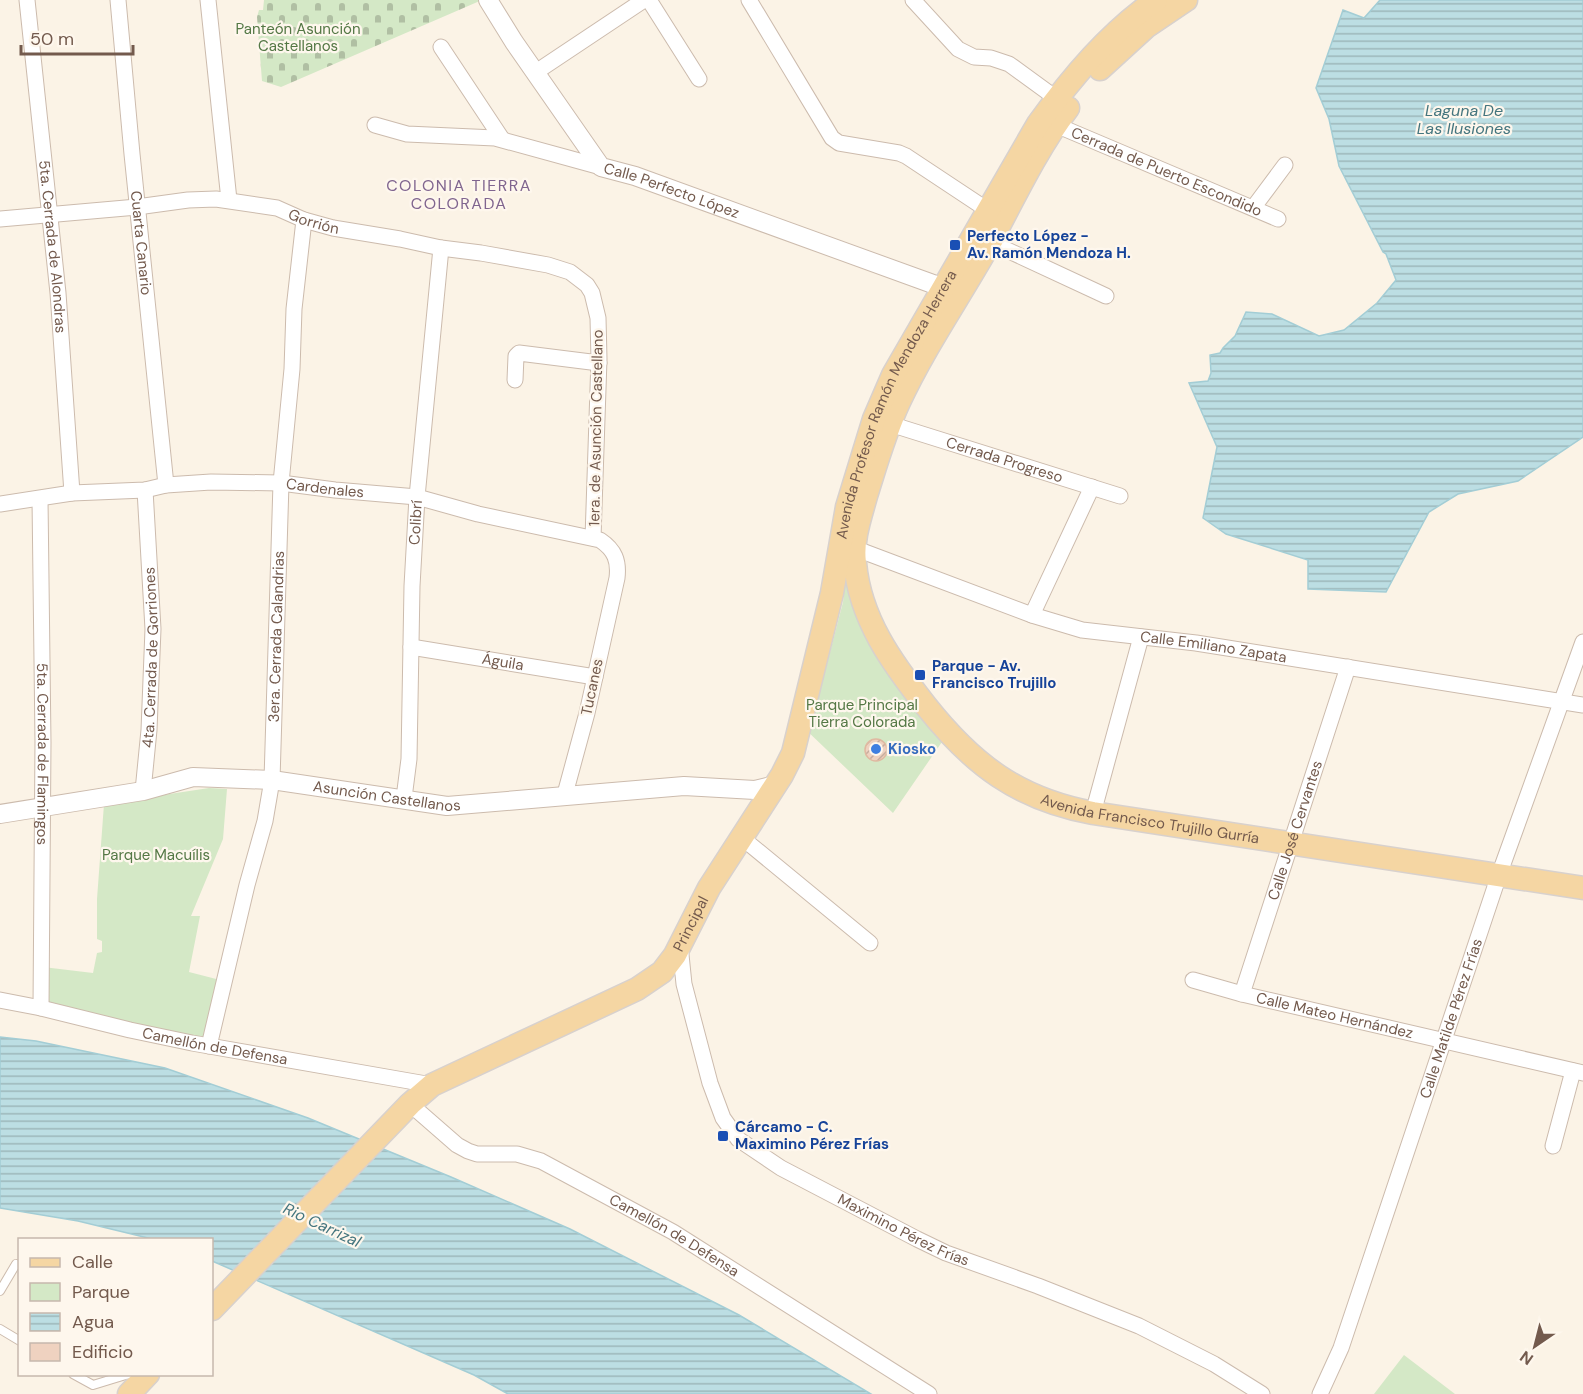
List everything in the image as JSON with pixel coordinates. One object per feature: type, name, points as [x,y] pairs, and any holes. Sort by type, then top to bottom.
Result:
[{"type":"main road","name":"Avenida Profesor Ramón Mendoza Herrera","points":[[854,548],[862,510],[890,424],[951,291],[995,214],[1018,187],[1060,110],[1107,40],[1156,0]]},
{"type":"main road","name":"Avenida Profesor Ramón Mendoza Herrera","points":[[1060,110],[1111,57],[1146,27],[1186,0]]},
{"type":"main road","name":"Avenida Profesor Ramón Mendoza Herrera","points":[[832,593],[847,507],[874,419],[893,375],[951,291],[990,242],[995,214]]},
{"type":"main road","name":"Avenida Francisco Trujillo Gurría","points":[[854,548],[854,562],[861,597],[877,636],[894,665],[932,714],[968,752],[1009,784],[1027,794],[1060,806],[1093,813],[1583,888]]},
{"type":"main road","points":[[832,593],[840,588],[849,587],[861,597]]},
{"type":"main road","name":"Principal","points":[[219,1302],[403,1111],[432,1085],[647,983],[662,972],[680,945],[699,906],[789,763],[832,593]]},
{"type":"main road","points":[[129,1394],[147,1376]]},
{"type":"main road","points":[[138,1394],[148,1376]]},
{"type":"street","name":"5ta. Cerrada de Alondras","points":[[27,0],[58,293],[72,493]]},
{"type":"street","name":"Cuarta Canario","points":[[118,0],[166,485]]},
{"type":"street","points":[[208,0],[229,201]]},
{"type":"street","points":[[488,0],[601,167]]},
{"type":"street","points":[[536,72],[644,0]]},
{"type":"street","points":[[649,0],[699,79]]},
{"type":"street","points":[[749,0],[832,138],[839,142],[891,151],[906,156],[995,214]]},
{"type":"street","name":"Cerrada de Puerto Escondido","points":[[913,0],[958,49],[974,57],[1004,61],[1060,110],[1278,219]]},
{"type":"street","points":[[441,47],[502,139]]},
{"type":"street","name":"Calle Perfecto López","points":[[375,125],[407,134],[502,139],[635,176],[951,291]]},
{"type":"street","points":[[1254,208],[1285,165]]},
{"type":"street","name":"Gorrión","points":[[0,219],[202,199],[278,208],[304,220],[441,248],[548,265],[570,272],[587,285],[592,293],[598,318]]},
{"type":"street","name":"3era. Cerrada Calandrias","points":[[209,1046],[247,885],[265,821],[272,780],[281,483],[292,369],[294,309],[304,220]]},
{"type":"street","points":[[990,242],[1106,296]]},
{"type":"street","name":"Colibrí","points":[[404,798],[409,759],[412,586],[417,497],[441,248]]},
{"type":"street","name":"1era. de Asunción Castellano","points":[[593,538],[599,363],[598,318]]},
{"type":"street","points":[[515,380],[516,359],[519,353],[599,363]]},
{"type":"street","name":"Cerrada Progreso","points":[[890,424],[1120,496]]},
{"type":"street","name":"Cardenales","points":[[0,504],[72,493],[145,490],[166,485],[212,482],[281,483],[417,497],[593,538],[613,551],[618,564],[617,578]]},
{"type":"street","points":[[1032,615],[1092,488]]},
{"type":"street","name":"4ta. Cerrada de Gorriones","points":[[143,791],[150,707],[153,629],[145,490]]},
{"type":"street","name":"5ta. Cerrada de Flamingos","points":[[40,499],[41,1008]]},
{"type":"street","name":"Calle Emiliano Zapata","points":[[854,548],[1032,615],[1082,630],[1197,643],[1583,705]]},
{"type":"street","name":"Tucanes","points":[[565,794],[588,713],[617,578]]},
{"type":"street","points":[[1093,813],[1141,637]]},
{"type":"street","name":"Calle Matilde Pérez Frías","points":[[1320,1394],[1341,1348],[1499,875],[1583,642]]},
{"type":"street","name":"Águila","points":[[411,647],[595,677]]},
{"type":"street","name":"Calle José Cervantes","points":[[1242,993],[1348,667]]},
{"type":"street","name":"Asunción Castellanos","points":[[0,814],[143,791],[193,777],[272,780],[447,806],[565,794],[684,786],[755,790],[775,785]]},
{"type":"street","points":[[741,837],[870,943]]},
{"type":"street","name":"Maximino Pérez Frías","points":[[680,945],[684,984],[710,1083],[723,1118],[738,1139],[781,1168],[917,1239],[946,1253],[1139,1326],[1214,1364],[1262,1394]]},
{"type":"street","name":"Calle Mateo Hernández","points":[[1192,980],[1578,1072]]},
{"type":"street","name":"Camellón de Defensa","points":[[0,1000],[209,1046],[432,1085]]},
{"type":"street","points":[[1553,1146],[1578,1072]]},
{"type":"street","name":"Camellón de Defensa","points":[[403,1111],[468,1151],[477,1154],[518,1154],[541,1161],[673,1232],[929,1394]]},
{"type":"lane","points":[[0,1291],[16,1264]]},
{"type":"lane","points":[[0,1329],[18,1340]]},
{"type":"lane","points":[[77,1376],[93,1385],[122,1376]]},
{"type":"green space","name":"Panteón Asunción Castellanos","points":[[264,0],[482,0],[281,87],[262,81],[257,17],[259,10],[263,10]]},
{"type":"green space","name":"Parque Principal Tierra Colorada","points":[[847,567],[944,739],[893,813],[804,728],[812,701],[822,683],[843,602]]},
{"type":"green space","name":"Parque Macuílis","points":[[209,788],[227,789],[223,839],[191,916],[200,916],[189,972],[224,981],[205,1043],[43,1006],[43,967],[93,973],[97,953],[102,952],[102,941],[97,939],[97,899],[104,804]]},
{"type":"green space","points":[[1404,1355],[1455,1394],[1374,1394]]},
{"type":"water","name":"Laguna De Las Ilusiones","points":[[1380,0],[1583,0],[1583,437],[1518,481],[1458,494],[1429,512],[1386,592],[1308,589],[1308,560],[1226,534],[1203,518],[1217,447],[1189,383],[1208,381],[1211,373],[1210,355],[1220,353],[1235,336],[1246,312],[1272,314],[1319,336],[1344,330],[1377,303],[1396,280],[1386,254],[1339,166],[1329,119],[1316,88],[1343,10],[1364,18]]},
{"type":"water","name":"Rio Carrizal","points":[[0,1037],[36,1041],[165,1068],[308,1118],[570,1229],[739,1315],[871,1394],[508,1394],[474,1375],[213,1261],[213,1238],[148,1238],[78,1221],[0,1208]]},
{"type":"building","name":"Kiosko","points":[[876,739],[884,742],[887,750],[884,758],[876,761],[868,758],[865,750],[868,742]]},
{"type":"place","name":"Perfecto López - Av. Ramón Mendoza H.","points":[[955,245]]},
{"type":"place","name":"Parque - Av. Francisco Trujillo","points":[[920,675]]},
{"type":"place","name":"Kiosko","points":[[876,749]]},
{"type":"place","name":"Cárcamo - C. Maximino Pérez Frías","points":[[723,1136]]},
{"type":"district","name":"COLONIA TIERRA COLORADA","points":[[459,194]]}]
